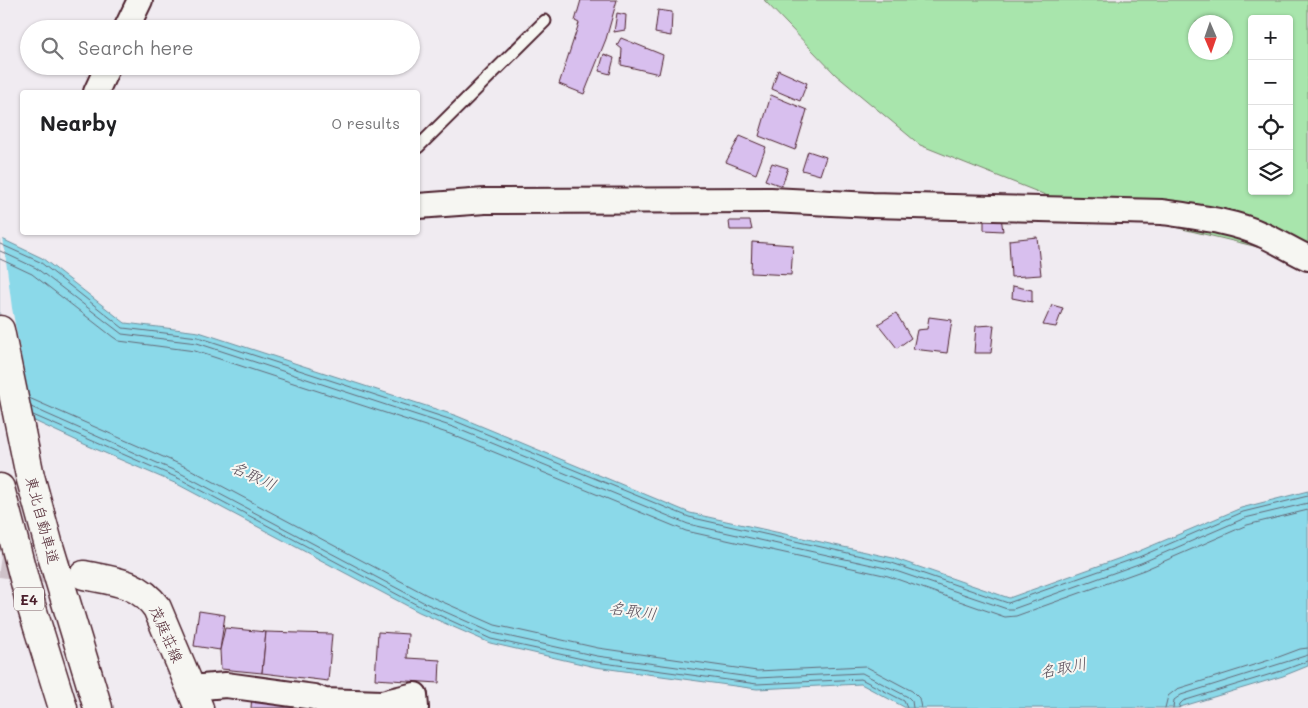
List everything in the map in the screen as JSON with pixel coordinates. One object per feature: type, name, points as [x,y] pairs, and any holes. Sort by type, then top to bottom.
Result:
[{"type":"main road","name":"東北自動車道","points":[[0,330],[30,476],[98,708]]},
{"type":"main road","name":"E4","points":[[0,488],[31,605],[63,708]]},
{"type":"main road","points":[[0,530],[20,607],[50,708]]},
{"type":"main road","points":[[49,546],[110,708]]},
{"type":"main road","name":"茂庭荘線","points":[[84,575],[119,582],[137,588],[149,597],[157,608],[194,698]]},
{"type":"street","points":[[130,20],[140,0]]},
{"type":"street","points":[[97,90],[104,75]]},
{"type":"street","points":[[420,206],[484,201],[771,200],[872,205],[1162,212],[1196,216],[1262,234],[1308,258]]},
{"type":"street","points":[[194,698],[226,685],[314,697],[324,701],[382,704],[415,695],[416,708]]},
{"type":"lane","points":[[420,145],[545,22]]},
{"type":"green space","points":[[764,0],[1308,0],[1308,259],[1053,198],[920,145],[836,75]]},
{"type":"water","name":"名取川","points":[[0,238],[42,258],[125,323],[199,332],[457,416],[690,513],[893,558],[1009,598],[1137,552],[1241,508],[1308,491],[1308,666],[1283,676],[1177,708],[906,708],[861,684],[757,689],[595,667],[490,643],[419,612],[177,484],[0,405]]},
{"type":"pier","points":[[0,236],[3,237],[12,308],[34,423],[0,408]]},
{"type":"building","points":[[581,0],[617,0],[606,39],[584,94],[559,84],[579,23],[575,21]]},
{"type":"building","points":[[658,10],[672,12],[671,36],[655,33]]},
{"type":"building","points":[[617,13],[626,15],[625,30],[614,32]]},
{"type":"building","points":[[621,38],[663,55],[659,74],[621,65],[622,49],[617,45]]},
{"type":"building","points":[[604,54],[614,58],[610,74],[599,71]]},
{"type":"building","points":[[778,70],[807,83],[800,101],[772,89]]},
{"type":"building","points":[[771,95],[807,110],[795,150],[759,136]]},
{"type":"building","points":[[740,136],[766,147],[756,174],[726,162]]},
{"type":"building","points":[[808,151],[826,157],[820,175],[802,170]]},
{"type":"building","points":[[772,163],[788,168],[782,186],[765,180]]},
{"type":"building","points":[[984,215],[1001,217],[1003,231],[984,230]]},
{"type":"building","points":[[729,221],[750,221],[752,230],[730,230]]},
{"type":"building","points":[[1037,237],[1041,275],[1011,277],[1009,240]]},
{"type":"building","points":[[752,242],[793,245],[791,275],[751,273]]},
{"type":"building","points":[[1013,286],[1032,290],[1032,302],[1012,298]]},
{"type":"building","points":[[1052,305],[1063,308],[1056,327],[1043,325]]},
{"type":"building","points":[[896,313],[911,338],[897,348],[878,324]]},
{"type":"building","points":[[929,317],[952,320],[947,353],[913,349],[917,330],[927,329]]},
{"type":"building","points":[[994,325],[991,353],[974,353],[976,326]]},
{"type":"building","points":[[199,611],[225,615],[220,650],[194,646]]},
{"type":"building","points":[[225,628],[266,632],[262,673],[221,669],[220,650]]},
{"type":"building","points":[[266,632],[332,634],[328,681],[262,673]]},
{"type":"building","points":[[378,632],[408,634],[407,658],[440,660],[439,683],[375,679]]},
{"type":"building","points":[[252,695],[324,708],[251,708]]},
{"type":"tunnel","points":[[0,563],[78,574]]}]
